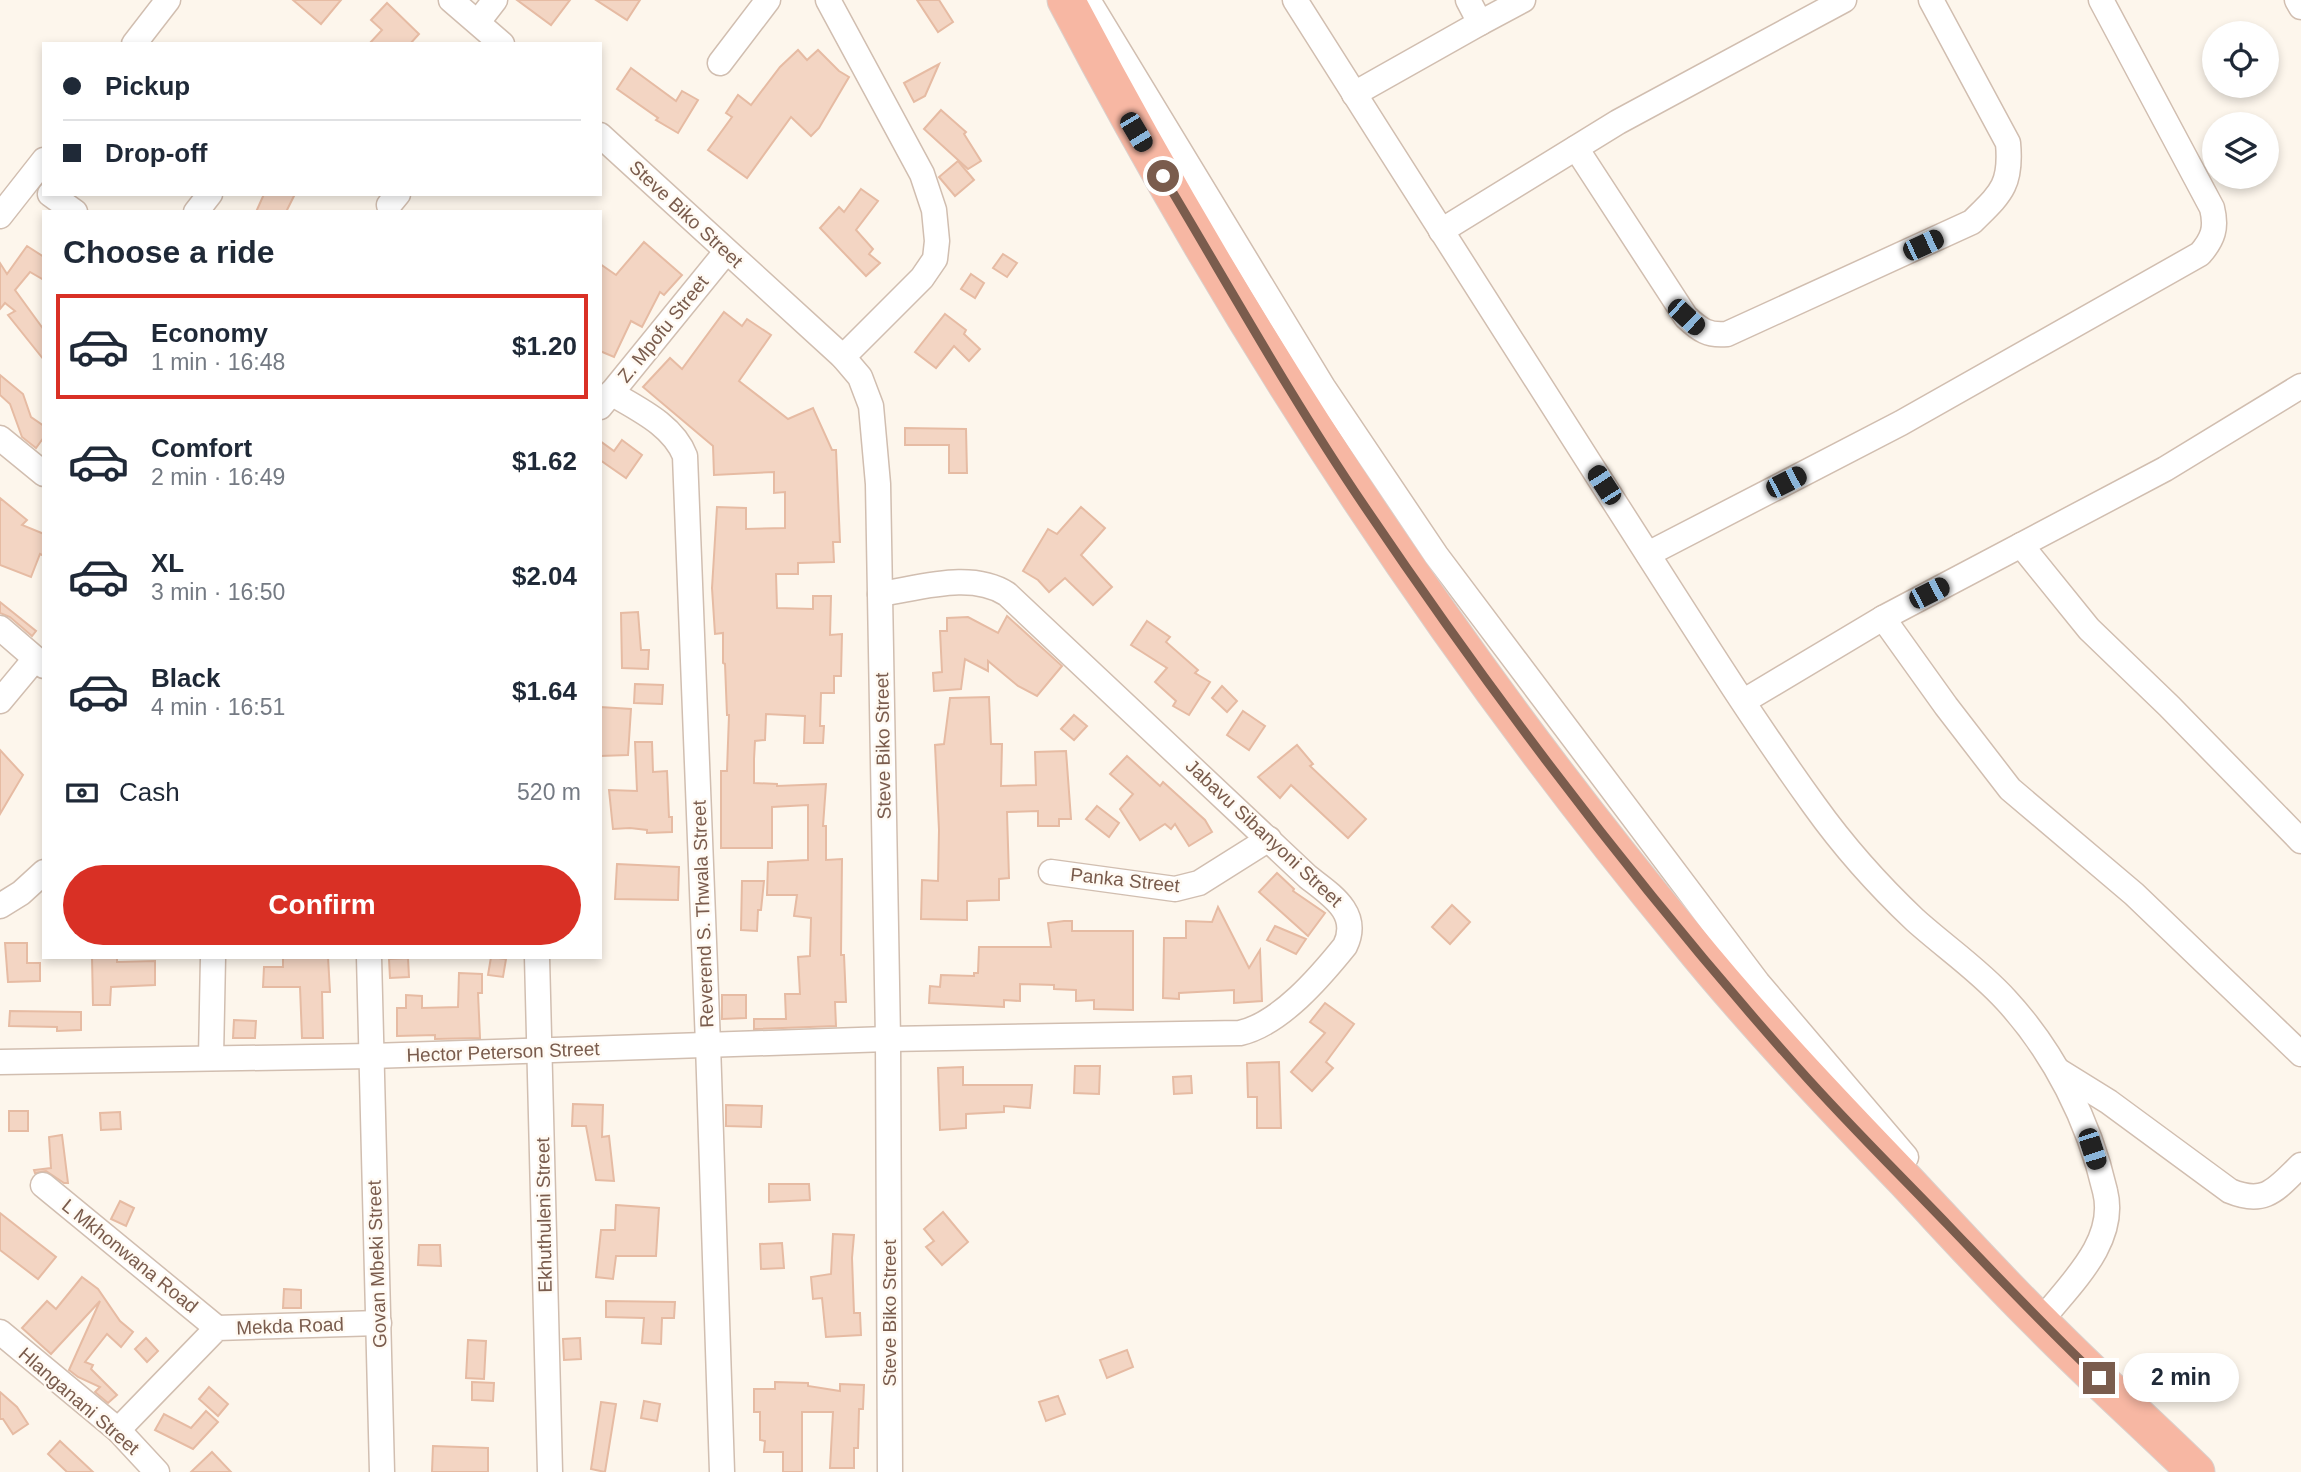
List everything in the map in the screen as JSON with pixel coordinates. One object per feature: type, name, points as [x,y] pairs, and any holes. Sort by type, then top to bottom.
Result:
[{"type":"highway","points":[[1066,0],[1123,109],[1309,422],[1448,627],[1541,754],[1685,937],[1801,1071],[2040,1322],[2196,1472]]},
{"type":"street","points":[[136,42],[168,0]]},
{"type":"street","points":[[451,0],[500,42]]},
{"type":"street","points":[[478,22],[495,0]]},
{"type":"street","points":[[720,63],[768,0]]},
{"type":"street","points":[[828,0],[922,174],[934,210],[937,241],[935,259],[922,278],[843,357]]},
{"type":"street","points":[[1088,0],[1323,387],[1436,555],[1758,983],[1965,1224],[2004,1284]]},
{"type":"street","points":[[1295,0],[1648,554],[1815,806],[1857,861],[1917,921],[2004,998],[2026,1023],[2056,1069],[2080,1115],[2102,1176],[2108,1207],[2104,1232],[2096,1250],[2040,1322]]},
{"type":"street","points":[[1468,0],[1480,23]]},
{"type":"street","points":[[1354,94],[1523,0]]},
{"type":"street","points":[[1441,231],[1618,122],[1844,0]]},
{"type":"street","points":[[1576,148],[1686,317],[1701,331],[1714,335],[1727,334],[1972,222],[2003,192],[2011,168],[2008,143],[1931,0]]},
{"type":"street","points":[[1648,554],[1901,423],[2200,254],[2211,242],[2215,220],[2212,208],[2101,0]]},
{"type":"street","points":[[2297,0],[2301,7]]},
{"type":"street","name":"Steve Biko Street","points":[[602,137],[843,357],[860,377],[873,416],[878,484],[888,1039],[890,1472]]},
{"type":"street","points":[[0,216],[36,185],[42,166]]},
{"type":"street","points":[[53,196],[72,210]]},
{"type":"street","points":[[198,210],[208,196]]},
{"type":"street","name":"Z. Mpofu Street","points":[[606,400],[726,252]]},
{"type":"street","points":[[1744,701],[1883,618],[2165,469],[2301,386]]},
{"type":"street","name":"Reverend S. Thwala Street","points":[[606,400],[664,427],[675,438],[685,456],[722,1472]]},
{"type":"street","points":[[0,438],[42,472]]},
{"type":"street","points":[[2021,545],[2089,629],[2169,705],[2301,841]]},
{"type":"street","name":"Jabavu Sibanyoni Street","points":[[880,594],[975,581],[997,588],[1337,900],[1346,911],[1350,924],[1345,946],[1282,1012],[1263,1026],[1240,1033],[1005,1036]]},
{"type":"street","points":[[1883,618],[2010,789],[2134,894],[2301,1054]]},
{"type":"street","points":[[0,628],[39,662],[0,701]]},
{"type":"street","name":"Panka Street","points":[[1051,872],[1175,889],[1199,883],[1269,839]]},
{"type":"street","points":[[0,906],[42,874]]},
{"type":"street","points":[[211,1058],[214,959]]},
{"type":"street","name":"Govan Mbeki Street","points":[[369,959],[382,1472]]},
{"type":"street","name":"Ekhuthuleni Street","points":[[537,959],[550,1472]]},
{"type":"street","name":"Hector Peterson Street","points":[[0,1062],[371,1056],[1005,1036]]},
{"type":"street","points":[[2056,1069],[2109,1102],[2230,1191],[2242,1196],[2263,1196],[2275,1191],[2301,1165]]},
{"type":"street","name":"L Mkhonwana Road","points":[[43,1185],[217,1328]]},
{"type":"street","name":"Mekda Road","points":[[118,1430],[217,1328],[379,1323]]},
{"type":"street","name":"Hlanganani Street","points":[[0,1332],[118,1430],[157,1472]]},
{"type":"building","points":[[293,0],[341,0],[321,24]]},
{"type":"building","points":[[517,0],[570,0],[551,25]]},
{"type":"building","points":[[596,0],[640,0],[627,20]]},
{"type":"building","points":[[917,0],[939,0],[953,22],[938,32]]},
{"type":"building","points":[[387,3],[419,34],[412,42],[371,42],[382,30],[371,20]]},
{"type":"building","points":[[798,50],[807,60],[818,50],[849,77],[819,128],[811,136],[791,117],[747,178],[708,150],[732,117],[726,113],[738,95],[751,105],[780,67]]},
{"type":"building","points":[[939,64],[925,96],[914,102],[904,83]]},
{"type":"building","points":[[631,68],[676,101],[682,91],[698,100],[678,133],[656,120],[658,118],[617,89]]},
{"type":"building","points":[[941,110],[966,132],[964,134],[981,161],[968,169],[924,129]]},
{"type":"building","points":[[958,161],[974,180],[955,196],[939,177]]},
{"type":"building","points":[[861,189],[878,201],[856,230],[873,249],[869,254],[880,263],[866,276],[820,228],[839,207],[844,212]]},
{"type":"building","points":[[263,196],[294,196],[287,210],[257,210]]},
{"type":"building","points":[[644,242],[682,275],[664,295],[660,292],[642,327],[631,321],[614,357],[602,352],[602,265],[616,275]]},
{"type":"building","points":[[27,246],[42,256],[42,279],[30,272],[15,290],[42,327],[42,358],[8,315],[15,311],[5,303],[0,309],[0,263],[7,274]]},
{"type":"building","points":[[1003,254],[1017,263],[1007,277],[993,268]]},
{"type":"building","points":[[971,274],[984,283],[975,298],[961,289]]},
{"type":"building","points":[[724,312],[742,326],[747,319],[771,335],[739,381],[788,419],[813,408],[832,450],[836,450],[840,542],[833,542],[834,562],[798,563],[798,574],[776,574],[777,608],[813,609],[813,596],[831,596],[830,635],[842,634],[841,676],[834,676],[834,693],[821,693],[820,726],[824,726],[823,743],[804,743],[805,716],[766,714],[765,740],[755,741],[754,783],[777,786],[826,784],[823,826],[826,826],[826,860],[842,859],[841,955],[844,955],[846,1002],[835,1002],[836,1026],[754,1029],[754,1019],[786,1019],[785,994],[800,994],[798,957],[810,956],[811,918],[794,916],[797,895],[767,895],[768,862],[808,860],[808,805],[772,807],[772,848],[721,848],[721,771],[727,771],[729,715],[723,663],[723,633],[715,634],[712,588],[717,507],[746,508],[746,529],[785,528],[785,492],[774,493],[774,472],[714,475],[713,446],[643,387],[670,358],[682,369]]},
{"type":"building","points":[[945,314],[966,330],[964,334],[980,349],[969,361],[954,346],[936,368],[915,352]]},
{"type":"building","points":[[0,375],[23,394],[31,417],[42,425],[42,440],[36,448],[22,437],[10,404],[0,395]]},
{"type":"building","points":[[905,428],[966,429],[967,473],[949,473],[949,445],[905,445]]},
{"type":"building","points":[[622,440],[642,455],[626,478],[602,461],[602,442],[614,451]]},
{"type":"building","points":[[0,498],[27,520],[22,525],[42,533],[42,555],[40,554],[31,577],[0,565]]},
{"type":"building","points":[[1081,507],[1105,528],[1081,555],[1112,587],[1093,605],[1065,578],[1049,592],[1038,580],[1023,571],[1048,529],[1057,534]]},
{"type":"building","points":[[0,602],[36,631],[32,636],[10,617],[0,613]]},
{"type":"building","points":[[638,612],[641,650],[649,650],[648,669],[622,668],[621,613]]},
{"type":"building","points":[[1007,616],[1062,666],[1037,696],[1018,686],[988,661],[988,671],[965,659],[961,689],[934,691],[933,673],[942,672],[940,631],[947,631],[947,618],[968,617],[998,633]]},
{"type":"building","points":[[1147,621],[1170,637],[1166,642],[1198,670],[1195,673],[1210,682],[1189,715],[1173,706],[1176,701],[1155,682],[1167,668],[1131,645]]},
{"type":"building","points":[[635,684],[663,685],[662,704],[634,703]]},
{"type":"building","points":[[1222,686],[1237,701],[1227,712],[1212,698]]},
{"type":"building","points":[[989,697],[991,744],[1002,744],[1001,786],[1036,785],[1035,752],[1066,751],[1071,819],[1059,819],[1059,826],[1038,826],[1038,811],[1007,812],[1009,878],[999,879],[999,900],[967,901],[967,920],[921,919],[922,880],[938,881],[939,830],[935,745],[944,744],[950,698]]},
{"type":"building","points":[[602,707],[631,709],[628,755],[602,756]]},
{"type":"building","points":[[1243,711],[1265,726],[1249,750],[1227,735]]},
{"type":"building","points":[[1074,715],[1087,726],[1074,740],[1061,729]]},
{"type":"building","points":[[635,742],[652,742],[653,772],[667,771],[672,832],[647,833],[647,830],[630,828],[613,829],[609,790],[637,791]]},
{"type":"building","points":[[1297,745],[1313,764],[1310,766],[1366,819],[1348,838],[1291,785],[1280,798],[1258,777]]},
{"type":"building","points":[[0,750],[23,775],[0,814]]},
{"type":"building","points":[[1127,756],[1160,786],[1163,782],[1205,820],[1212,832],[1189,846],[1175,824],[1171,829],[1165,824],[1140,840],[1120,809],[1133,794],[1110,774]]},
{"type":"building","points":[[1097,806],[1119,823],[1109,837],[1086,819]]},
{"type":"building","points":[[617,864],[679,867],[678,900],[615,899]]},
{"type":"building","points":[[1277,873],[1293,891],[1325,913],[1308,936],[1259,892]]},
{"type":"building","points":[[742,881],[764,881],[757,931],[741,930]]},
{"type":"building","points":[[1452,905],[1470,922],[1450,944],[1432,927]]},
{"type":"building","points":[[1218,907],[1249,968],[1260,950],[1262,1001],[1234,1003],[1234,990],[1179,993],[1179,999],[1163,998],[1164,938],[1186,938],[1186,921],[1212,922]]},
{"type":"building","points":[[1072,921],[1072,931],[1133,931],[1133,1010],[1094,1009],[1094,1000],[1076,1001],[1076,990],[1054,989],[1054,985],[1020,984],[1020,1001],[1004,1000],[1004,1007],[929,1003],[930,986],[940,987],[941,975],[974,976],[974,973],[978,973],[979,947],[1051,947],[1048,923]]},
{"type":"building","points":[[1275,926],[1306,939],[1296,954],[1267,940]]},
{"type":"building","points":[[5,943],[27,943],[27,963],[40,963],[40,981],[8,982]]},
{"type":"building","points":[[92,959],[117,959],[117,962],[155,961],[155,985],[111,987],[110,1005],[93,1005]]},
{"type":"building","points":[[283,959],[328,959],[330,992],[322,992],[323,1038],[302,1038],[300,987],[263,987],[264,967],[283,967]]},
{"type":"building","points":[[389,959],[408,959],[409,977],[390,978]]},
{"type":"building","points":[[491,959],[506,959],[503,977],[488,975]]},
{"type":"building","points":[[459,973],[482,974],[482,993],[478,993],[480,1038],[397,1036],[397,1008],[406,1008],[406,995],[422,996],[422,1008],[458,1007]]},
{"type":"building","points":[[722,995],[746,995],[746,1018],[722,1019]]},
{"type":"building","points":[[1325,1003],[1354,1024],[1326,1062],[1333,1068],[1312,1091],[1291,1072],[1325,1033],[1310,1022]]},
{"type":"building","points":[[10,1011],[81,1012],[81,1030],[57,1031],[57,1027],[9,1026]]},
{"type":"building","points":[[234,1020],[256,1021],[255,1038],[233,1038]]},
{"type":"building","points":[[1279,1062],[1281,1128],[1257,1128],[1257,1097],[1248,1097],[1247,1063]]},
{"type":"building","points":[[1075,1066],[1100,1066],[1099,1094],[1074,1093]]},
{"type":"building","points":[[963,1067],[963,1085],[1032,1085],[1030,1108],[1004,1106],[1004,1112],[966,1114],[966,1128],[940,1130],[938,1068]]},
{"type":"building","points":[[1191,1076],[1192,1093],[1174,1094],[1173,1077]]},
{"type":"building","points":[[573,1104],[603,1105],[602,1137],[609,1136],[614,1181],[596,1180],[586,1126],[572,1126]]},
{"type":"building","points":[[726,1105],[762,1106],[761,1127],[726,1126]]},
{"type":"building","points":[[9,1111],[28,1111],[28,1131],[9,1131]]},
{"type":"building","points":[[120,1112],[121,1129],[101,1130],[100,1113]]},
{"type":"building","points":[[62,1135],[68,1183],[46,1171],[35,1173],[34,1170],[51,1168],[49,1137]]},
{"type":"building","points":[[769,1184],[809,1184],[810,1200],[769,1202]]},
{"type":"building","points":[[120,1201],[134,1208],[126,1226],[111,1219]]},
{"type":"building","points":[[616,1205],[659,1208],[656,1256],[616,1256],[613,1279],[596,1277],[601,1230],[615,1230]]},
{"type":"building","points":[[943,1212],[968,1242],[942,1265],[926,1247],[934,1241],[924,1229]]},
{"type":"building","points":[[0,1213],[56,1257],[38,1279],[0,1250]]},
{"type":"building","points":[[833,1234],[854,1235],[854,1313],[860,1313],[861,1335],[826,1337],[822,1298],[813,1299],[811,1277],[831,1274]]},
{"type":"building","points":[[782,1243],[784,1268],[761,1269],[760,1244]]},
{"type":"building","points":[[419,1245],[440,1245],[441,1266],[418,1265]]},
{"type":"building","points":[[82,1277],[98,1289],[120,1321],[133,1332],[121,1347],[107,1334],[85,1362],[93,1365],[91,1369],[117,1395],[108,1403],[95,1392],[100,1387],[69,1370],[100,1301],[51,1354],[22,1328],[47,1301],[56,1309]]},
{"type":"building","points":[[284,1289],[301,1290],[301,1308],[283,1308]]},
{"type":"building","points":[[606,1301],[675,1302],[674,1318],[662,1318],[661,1344],[642,1343],[644,1318],[606,1317]]},
{"type":"building","points":[[146,1338],[158,1351],[147,1362],[135,1349]]},
{"type":"building","points":[[580,1338],[581,1359],[564,1360],[563,1339]]},
{"type":"building","points":[[468,1340],[486,1341],[484,1379],[466,1378]]},
{"type":"building","points":[[1127,1350],[1133,1367],[1107,1378],[1100,1360]]},
{"type":"building","points":[[472,1382],[494,1383],[493,1401],[472,1400]]},
{"type":"building","points":[[775,1382],[808,1383],[808,1386],[840,1391],[840,1384],[864,1385],[863,1409],[859,1409],[858,1448],[854,1448],[854,1468],[830,1468],[833,1412],[802,1412],[802,1472],[783,1472],[783,1452],[764,1452],[765,1441],[760,1440],[760,1412],[754,1412],[754,1389],[775,1389]]},
{"type":"building","points":[[209,1387],[228,1404],[218,1416],[199,1399]]},
{"type":"building","points":[[0,1392],[17,1407],[28,1424],[13,1434],[3,1419],[0,1419]]},
{"type":"building","points":[[1058,1396],[1065,1414],[1046,1421],[1039,1402]]},
{"type":"building","points":[[644,1401],[660,1404],[657,1421],[641,1418]]},
{"type":"building","points":[[601,1402],[616,1404],[605,1472],[591,1469]]},
{"type":"building","points":[[206,1411],[218,1422],[193,1449],[155,1430],[164,1414],[191,1428]]},
{"type":"building","points":[[60,1441],[93,1472],[67,1472],[48,1454]]},
{"type":"building","points":[[433,1446],[488,1448],[488,1472],[432,1472]]},
{"type":"building","points":[[212,1452],[231,1472],[191,1472]]},
{"type":"route","points":[[1163,176],[1309,422],[1363,505],[1541,754],[1685,937],[1801,1071],[2040,1322],[2099,1378]]}]
